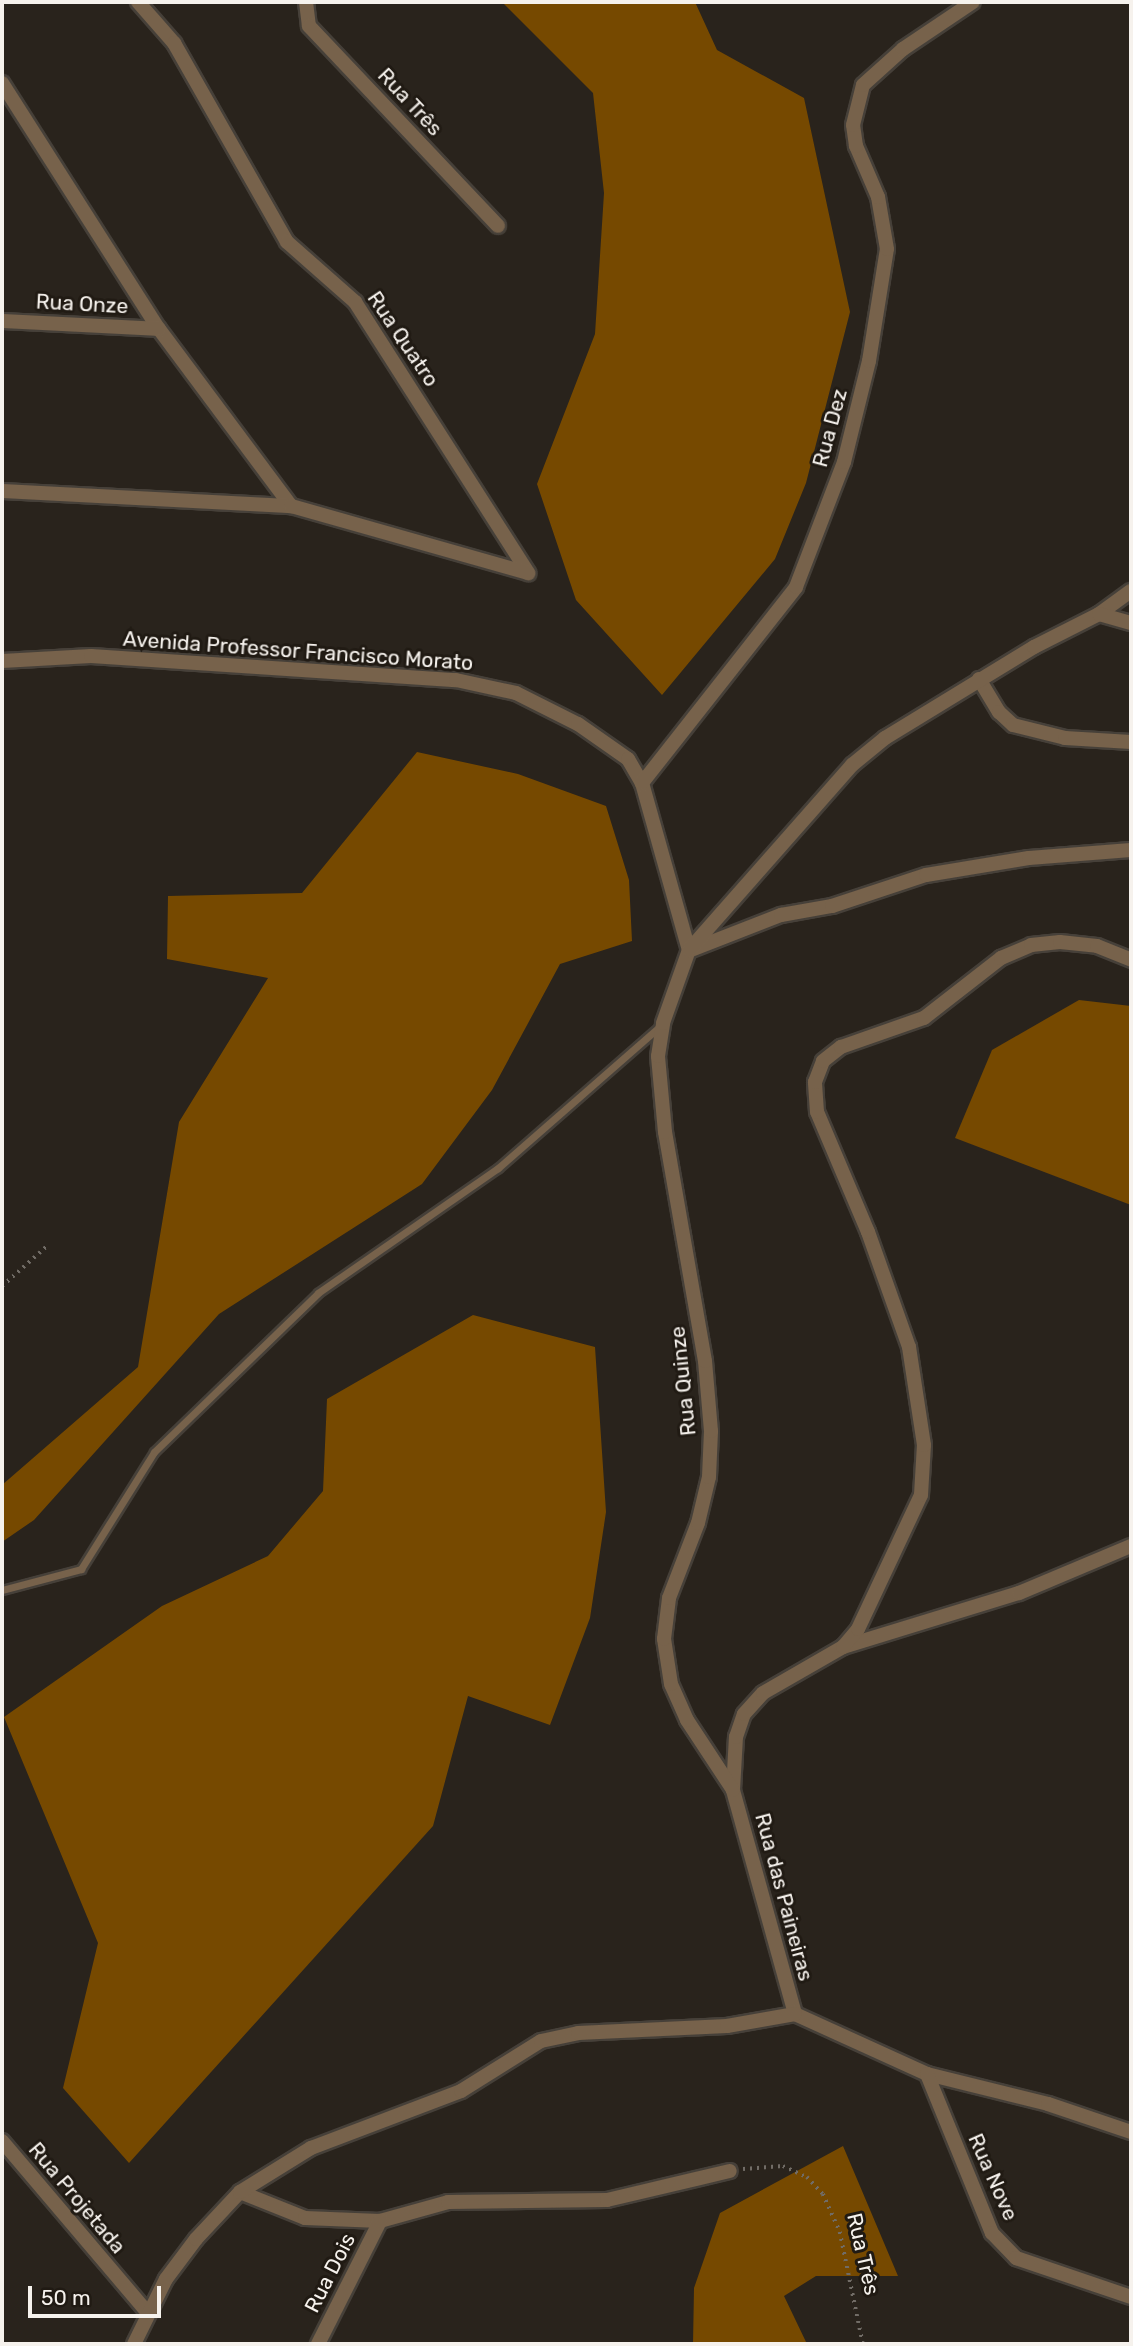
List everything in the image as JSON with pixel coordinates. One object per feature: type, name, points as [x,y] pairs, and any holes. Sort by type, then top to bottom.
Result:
[{"type":"street","name":"Rua Quatro","points":[[138,2],[174,43],[287,242],[355,302],[528,573],[291,506]]},
{"type":"street","name":"Rua Três","points":[[306,2],[309,26],[498,226]]},
{"type":"street","name":"Rua Dez","points":[[642,783],[796,587],[815,546],[844,462],[869,361],[887,250],[877,197],[856,146],[856,106],[863,85],[903,49],[973,2]]},
{"type":"street","points":[[2,83],[159,329],[291,506]]},
{"type":"street","name":"Rua Onze","points":[[2,321],[159,329]]},
{"type":"street","points":[[2,491],[291,506]]},
{"type":"street","points":[[690,950],[852,765],[885,738],[979,679],[1099,614],[1131,591]]},
{"type":"street","points":[[1099,614],[1131,623]]},
{"type":"street","name":"Avenida Professor Francisco Morato","points":[[2,661],[91,656],[456,680],[516,693],[578,724],[628,759],[642,783],[690,950]]},
{"type":"street","points":[[979,679],[999,712],[1013,725],[1065,738],[1131,742]]},
{"type":"street","points":[[690,950],[781,915],[832,906],[926,875],[1029,858],[1131,850]]},
{"type":"street","points":[[843,1647],[858,1629],[916,1507],[924,1445],[909,1348],[868,1232],[817,1112],[815,1082],[823,1061],[841,1047],[924,1018],[1001,958],[1031,945],[1060,942],[1097,946],[1131,960]]},
{"type":"street","name":"Rua Quinze","points":[[690,950],[663,1023],[658,1056],[665,1132],[705,1361],[711,1431],[709,1477],[698,1523],[669,1598],[664,1639],[671,1684],[687,1720],[733,1790]]},
{"type":"street","points":[[733,1790],[736,1737],[744,1714],[763,1693],[843,1647],[1019,1593],[1131,1546]]},
{"type":"street","name":"Rua das Paineiras","points":[[733,1790],[795,2014]]},
{"type":"street","points":[[134,2344],[147,2312],[189,2249],[240,2192],[311,2148],[461,2091],[541,2041],[578,2033],[727,2026],[795,2014],[927,2074],[1048,2104],[1131,2132]]},
{"type":"street","name":"Rua Nove","points":[[927,2074],[992,2233],[1016,2258],[1131,2297]]},
{"type":"street","name":"Rua Projetada","points":[[2,2141],[147,2312]]},
{"type":"street","points":[[240,2192],[305,2218],[380,2221],[448,2202],[607,2200],[730,2171]]},
{"type":"street","name":"Rua Dois","points":[[318,2344],[380,2221]]},
{"type":"lane","points":[[2,1590],[81,1569],[154,1452],[318,1293],[498,1168],[663,1023]]},
{"type":"path","points":[[2,1286],[47,1246]]},
{"type":"path","name":"Rua Três","points":[[730,2171],[783,2166],[807,2177],[823,2193],[840,2232],[863,2344]]},
{"type":"shaded area","points":[[502,2],[695,2],[717,50],[804,98],[850,312],[806,483],[775,559],[662,695],[576,600],[537,484],[595,334],[604,193],[593,93]]},
{"type":"shaded area","points":[[417,752],[518,774],[606,806],[629,880],[632,941],[560,964],[492,1090],[422,1184],[219,1314],[34,1520],[2,1542],[2,1485],[138,1367],[179,1122],[268,978],[167,959],[168,896],[302,893]]},
{"type":"shaded area","points":[[1079,1000],[1131,1006],[1131,1205],[955,1138],[992,1050]]},
{"type":"shaded area","points":[[473,1315],[595,1347],[606,1512],[590,1618],[550,1725],[468,1696],[433,1826],[129,2163],[63,2088],[98,1943],[4,1717],[162,1606],[268,1556],[323,1491],[327,1399]]},
{"type":"shaded area","points":[[843,2146],[898,2276],[816,2276],[784,2296],[807,2344],[693,2344],[694,2288],[720,2213]]}]
